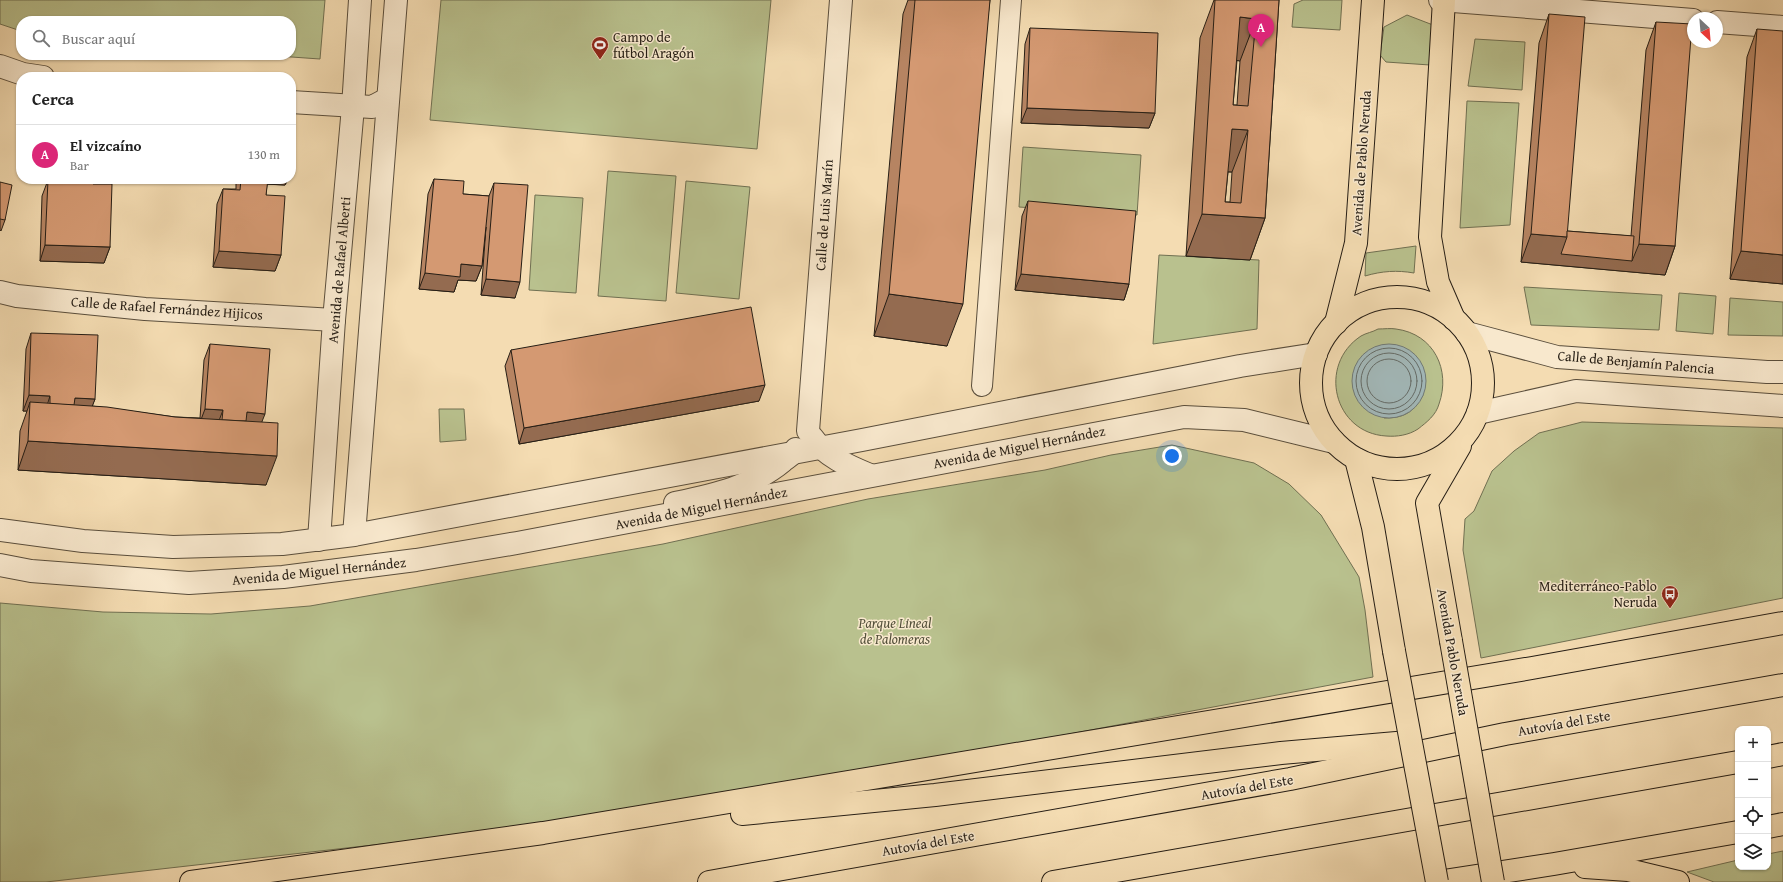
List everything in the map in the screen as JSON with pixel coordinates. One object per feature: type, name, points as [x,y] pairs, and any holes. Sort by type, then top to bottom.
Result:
[{"type":"main road","name":"Avenida de Pablo Neruda","points":[[1336,323],[1356,243],[1373,0]]},
{"type":"main road","points":[[1444,0],[1430,237],[1438,282],[1461,326],[1477,351],[1482,371],[1483,392],[1473,422],[1451,450],[1430,463],[1405,469],[1380,468],[1356,459],[1334,442],[1320,423],[1313,400],[1311,377],[1316,354],[1324,337],[1336,323],[1357,307],[1382,299],[1408,298],[1433,305],[1461,326]]},
{"type":"main road","name":"Avenida Pablo Neruda","points":[[1473,422],[1427,504],[1493,882]]},
{"type":"main road","points":[[1356,459],[1373,527],[1394,651],[1437,882],[1554,864],[1735,833]]},
{"type":"main road","points":[[1678,641],[1783,619]]},
{"type":"main road","points":[[191,882],[543,833],[1494,674],[1783,623]]},
{"type":"main road","name":"Autovía del Este","points":[[709,882],[1290,779],[1505,734],[1783,685]]},
{"type":"main road","points":[[543,833],[935,795],[1281,753],[1505,734]]},
{"type":"main road","points":[[1771,756],[1783,754]]},
{"type":"main road","points":[[1054,882],[1735,763]]},
{"type":"main road","points":[[1771,826],[1783,824]]},
{"type":"main road","points":[[1554,864],[1628,870],[1678,882]]},
{"type":"street","name":"Avenida de Rafael Alberti","points":[[319,540],[334,320],[353,106],[360,0]]},
{"type":"street","points":[[354,536],[387,99],[396,0]]},
{"type":"street","name":"Calle de Luis Marín","points":[[813,439],[841,0]]},
{"type":"street","points":[[982,386],[1011,0]]},
{"type":"street","points":[[1440,0],[1687,20]]},
{"type":"street","points":[[1723,22],[1783,27]]},
{"type":"street","points":[[0,66],[16,72]]},
{"type":"street","points":[[296,102],[372,107],[387,99]]},
{"type":"street","name":"Calle de Rafael Fernández Hijicos","points":[[0,292],[18,296],[145,310],[334,320]]},
{"type":"street","name":"Calle de Benjamín Palencia","points":[[1461,326],[1557,357],[1783,372]]},
{"type":"street","name":"Avenida de Miguel Hernández","points":[[517,543],[643,510],[734,489],[772,469],[813,439],[862,440],[1240,366],[1316,354]]},
{"type":"street","points":[[1473,422],[1576,391],[1783,406]]},
{"type":"street","name":"Avenida de Miguel Hernández","points":[[0,565],[31,571],[189,583],[283,577],[416,560],[517,543],[1184,416],[1244,420],[1334,442]]},
{"type":"street","points":[[761,458],[786,447],[813,439],[848,466],[870,475]]},
{"type":"street","name":"Avenida de Miguel Hernández","points":[[0,530],[83,541],[173,547],[282,544],[354,536],[795,452]]},
{"type":"green space","points":[[0,0],[325,0],[320,59],[296,57],[296,16],[16,16],[16,29],[0,24]]},
{"type":"green space","name":"Campo de fútbol Aragón","points":[[441,0],[771,0],[757,149],[430,120]]},
{"type":"green space","points":[[1303,0],[1342,0],[1340,30],[1292,27],[1294,4]]},
{"type":"green space","points":[[1407,15],[1433,25],[1430,65],[1386,62],[1380,55],[1384,27]]},
{"type":"green space","points":[[1475,39],[1525,42],[1522,90],[1468,86]]},
{"type":"green space","points":[[1467,101],[1519,103],[1510,225],[1460,228]]},
{"type":"green space","points":[[1023,147],[1141,155],[1137,215],[1019,207]]},
{"type":"green space","points":[[608,171],[676,176],[666,301],[598,296]]},
{"type":"green space","points":[[686,181],[750,187],[739,299],[676,293]]},
{"type":"green space","points":[[535,195],[583,198],[576,293],[529,290]]},
{"type":"green space","points":[[1416,246],[1414,273],[1390,272],[1365,276],[1366,253]]},
{"type":"green space","points":[[1159,255],[1259,260],[1257,329],[1153,344]]},
{"type":"green space","points":[[1524,287],[1662,295],[1659,330],[1531,325]]},
{"type":"green space","points":[[1679,293],[1716,296],[1713,334],[1676,331]]},
{"type":"green space","points":[[1730,298],[1783,302],[1783,336],[1728,335]]},
{"type":"green space","points":[[1378,329],[1396,329],[1409,332],[1420,338],[1429,346],[1441,367],[1443,379],[1438,408],[1425,424],[1414,431],[1399,436],[1386,436],[1368,432],[1354,423],[1344,411],[1338,396],[1336,380],[1339,363],[1347,348],[1361,336]],"holes":[[[1377,347],[1423,395],[1416,406],[1407,413],[1397,417],[1384,418],[1358,362],[1366,353]]]},
{"type":"green space","points":[[439,409],[464,409],[466,440],[440,442]]},
{"type":"green space","points":[[1582,422],[1783,428],[1783,598],[1481,658],[1463,550],[1465,519],[1474,511],[1492,471],[1514,451],[1539,433]]},
{"type":"green space","name":"Parque Lineal de Palomeras","points":[[1172,445],[1254,463],[1289,484],[1321,515],[1359,577],[1365,610],[1373,677],[638,815],[46,882],[0,882],[0,603],[103,612],[211,614],[310,606],[663,544],[868,499],[1045,470],[1111,455]]},
{"type":"green space","points":[[1783,851],[1783,882],[1714,882],[1687,872],[1735,861],[1735,870],[1771,870],[1771,853]]},
{"type":"water","points":[[1389,344],[1403,347],[1415,355],[1423,367],[1426,381],[1423,395],[1415,407],[1403,415],[1389,418],[1375,415],[1363,407],[1355,395],[1352,381],[1355,367],[1363,355],[1375,347]]},
{"type":"building","points":[[915,0],[990,0],[963,304],[889,294]]},
{"type":"building","points":[[1215,0],[1279,0],[1265,218],[1202,214]],"holes":[[[1240,17],[1256,19],[1248,106],[1233,105]],[[1232,129],[1248,130],[1241,203],[1225,202]]]},
{"type":"building","points":[[1549,14],[1585,17],[1567,237],[1531,234]]},
{"type":"building","points":[[1656,22],[1687,24],[1687,48],[1690,48],[1675,246],[1639,244]]},
{"type":"building","points":[[1030,28],[1158,33],[1155,113],[1027,108]]},
{"type":"building","points":[[1757,29],[1783,31],[1783,255],[1741,251]]},
{"type":"building","points":[[434,179],[464,181],[463,194],[489,196],[482,266],[461,264],[460,277],[425,273]]},
{"type":"building","points":[[0,182],[12,185],[5,220],[0,219]]},
{"type":"building","points":[[494,183],[528,185],[520,282],[486,279]]},
{"type":"building","points":[[48,184],[112,184],[110,247],[45,245]]},
{"type":"building","points":[[241,184],[267,184],[266,195],[285,196],[281,255],[219,251],[223,189],[240,190]]},
{"type":"building","points":[[1028,201],[1136,211],[1129,284],[1021,274]]},
{"type":"building","points":[[1567,231],[1634,236],[1632,261],[1561,254],[1567,237]]},
{"type":"building","points":[[751,307],[765,385],[524,428],[511,350]]},
{"type":"building","points":[[31,333],[98,335],[95,399],[75,398],[74,405],[50,404],[50,396],[29,395]]},
{"type":"building","points":[[210,344],[270,349],[265,414],[247,412],[246,421],[222,420],[223,410],[205,409]]},
{"type":"building","points":[[30,402],[107,407],[175,417],[278,423],[277,456],[28,441]]},
{"type":"place","name":"El vizcaíno","points":[[1261,47]]},
{"type":"place","name":"Campo de fútbol Aragón","points":[[600,60]]},
{"type":"place","name":"Mediterráneo-Pablo Neruda","points":[[1670,609]]}]
